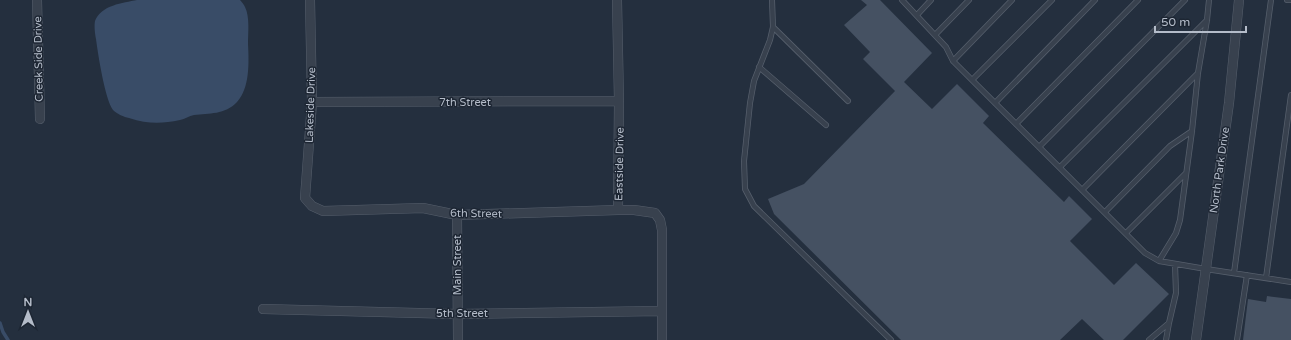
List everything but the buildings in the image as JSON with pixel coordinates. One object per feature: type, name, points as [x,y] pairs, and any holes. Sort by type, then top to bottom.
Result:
[{"type":"street","name":"Creek Side Drive","points":[[37,0],[40,118]]},
{"type":"street","name":"Lakeside Drive","points":[[310,0],[312,102],[305,198],[312,206]]},
{"type":"street","name":"Eastside Drive","points":[[617,0],[619,101],[618,210],[634,210],[654,213],[660,220],[662,230],[662,340]]},
{"type":"street","name":"North Park Drive","points":[[1196,340],[1229,104],[1239,0]]},
{"type":"street","name":"7th Street","points":[[312,102],[619,101]]},
{"type":"street","name":"6th Street","points":[[312,206],[323,211],[423,208],[457,214],[618,210]]},
{"type":"street","name":"Main Street","points":[[457,214],[458,340]]},
{"type":"street","name":"5th Street","points":[[263,309],[457,314],[662,311]]},
{"type":"lane","points":[[772,0],[773,27],[770,40],[754,81],[750,103],[744,161],[745,189],[754,206],[891,340]]},
{"type":"lane","points":[[902,0],[946,47],[953,61],[1145,253],[1159,261],[1291,282]]},
{"type":"lane","points":[[917,15],[931,0]]},
{"type":"lane","points":[[935,35],[969,0]]},
{"type":"lane","points":[[953,61],[1012,0]]},
{"type":"lane","points":[[972,80],[1052,0]]},
{"type":"lane","points":[[995,103],[1095,0]]},
{"type":"lane","points":[[1016,124],[1138,0]]},
{"type":"lane","points":[[1039,146],[1185,0]]},
{"type":"lane","points":[[1159,261],[1176,233],[1180,220],[1198,74],[1209,0]]},
{"type":"lane","points":[[1234,273],[1271,0]]},
{"type":"lane","points":[[1060,167],[1207,20]]},
{"type":"lane","points":[[773,27],[848,101]]},
{"type":"lane","points":[[759,67],[826,125]]},
{"type":"lane","points":[[1082,190],[1198,74]]},
{"type":"lane","points":[[1266,278],[1291,95]]},
{"type":"lane","points":[[1104,212],[1170,146],[1192,131]]},
{"type":"lane","points":[[1126,233],[1187,173]]},
{"type":"lane","points":[[1166,340],[1176,293],[1175,264]]},
{"type":"lane","points":[[1237,340],[1247,275]]},
{"type":"lane","points":[[1149,340],[1169,323]]},
{"type":"water","points":[[137,0],[240,0],[248,15],[248,74],[244,90],[237,102],[222,111],[194,115],[180,120],[161,123],[136,120],[116,113],[113,110],[107,96],[102,76],[95,35],[95,21],[102,11],[107,8]]},
{"type":"waterway","points":[[0,323],[8,340]]}]
